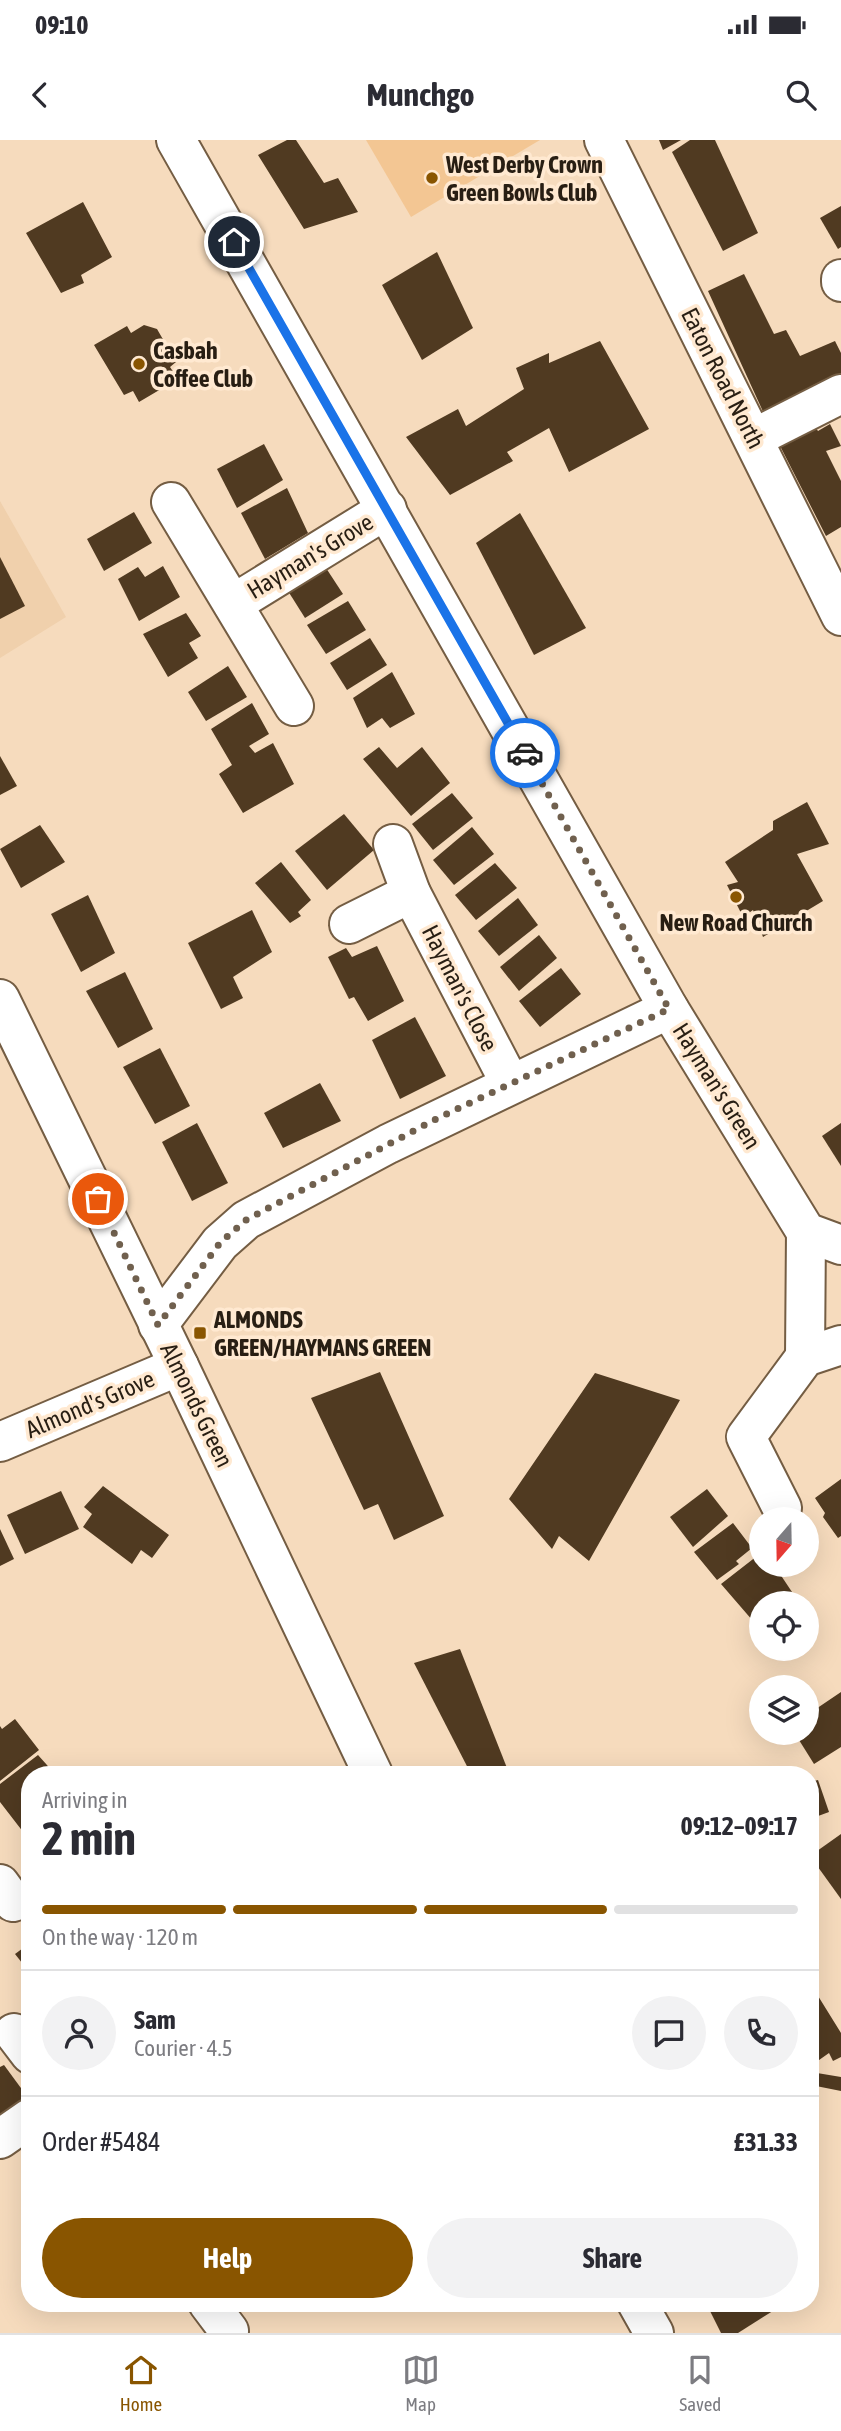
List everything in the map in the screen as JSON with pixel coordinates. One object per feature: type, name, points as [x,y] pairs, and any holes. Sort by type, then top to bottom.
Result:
[{"type":"street","name":"Hayman's Green","points":[[176,140],[669,1009],[824,1239]]},
{"type":"street","name":"Eaton Road North","points":[[604,140],[841,616]]},
{"type":"street","points":[[754,438],[841,394]]},
{"type":"street","name":"Hayman's Grove","points":[[171,502],[294,706]]},
{"type":"street","name":"Hayman's Grove","points":[[233,604],[387,509]]},
{"type":"street","name":"Hayman's Close","points":[[393,844],[411,893],[510,1083]]},
{"type":"street","points":[[349,923],[411,893]]},
{"type":"street","name":"Almonds Green","points":[[0,999],[180,1366],[369,1766]]},
{"type":"street","points":[[158,1325],[220,1243],[246,1220],[510,1083],[669,1009]]},
{"type":"street","points":[[782,1507],[747,1437],[805,1357],[824,1239]]},
{"type":"street","points":[[805,1357],[841,1345]]},
{"type":"street","name":"Almond's Grove","points":[[0,1441],[180,1366]]},
{"type":"street","points":[[0,2139],[21,2124]]},
{"type":"street","points":[[642,2312],[654,2333]]},
{"type":"shaded area","name":"West Derby Crown Green Bowls Club","points":[[366,140],[540,140],[411,217]]},
{"type":"shaded area","points":[[0,501],[66,617],[0,658]]},
{"type":"building","points":[[287,140],[296,140],[324,183],[338,178],[358,212],[304,229],[258,155]]},
{"type":"building","points":[[659,140],[681,140],[663,150]]},
{"type":"building","points":[[690,140],[715,140],[758,233],[723,251],[672,152]]},
{"type":"building","points":[[83,202],[112,257],[81,275],[84,283],[61,293],[26,233]]},
{"type":"building","points":[[841,206],[841,247],[838,249],[820,218]]},
{"type":"building","points":[[437,252],[473,328],[422,360],[382,285]]},
{"type":"building","points":[[744,274],[774,334],[786,330],[800,356],[835,341],[841,353],[841,382],[765,416],[708,291]]},
{"type":"building","name":"Casbah Coffee Club","points":[[144,325],[157,329],[176,362],[170,367],[178,379],[139,402],[133,391],[124,395],[94,345],[127,326],[131,333]]},
{"type":"building","points":[[600,341],[649,429],[569,472],[549,428],[507,452],[513,461],[450,495],[406,437],[458,409],[466,426],[524,389],[516,368],[549,353],[549,363]]},
{"type":"building","points":[[812,423],[818,431],[830,424],[841,446],[826,451],[841,481],[841,527],[826,536],[778,442]]},
{"type":"building","points":[[264,444],[283,480],[237,508],[217,469]]},
{"type":"building","points":[[287,488],[308,533],[265,559],[241,513]]},
{"type":"building","points":[[134,512],[152,543],[104,571],[87,539]]},
{"type":"building","points":[[520,513],[586,628],[534,655],[476,543]]},
{"type":"building","points":[[0,557],[25,606],[0,619]]},
{"type":"building","points":[[163,566],[180,597],[139,621],[118,579],[138,567],[145,577]]},
{"type":"building","points":[[326,568],[343,594],[305,618],[288,591]]},
{"type":"building","points":[[348,601],[366,630],[326,654],[307,625]]},
{"type":"building","points":[[186,613],[201,636],[189,643],[198,658],[168,677],[143,634]]},
{"type":"building","points":[[370,638],[387,665],[347,690],[330,663]]},
{"type":"building","points":[[228,666],[247,697],[206,721],[188,692]]},
{"type":"building","points":[[392,672],[415,714],[390,728],[382,718],[367,728],[353,698]]},
{"type":"building","points":[[252,703],[269,734],[249,746],[255,753],[273,743],[294,784],[243,813],[219,774],[232,765],[211,729]]},
{"type":"building","points":[[379,747],[397,768],[422,747],[450,783],[411,816],[363,759]]},
{"type":"building","points":[[0,756],[17,786],[0,795]]},
{"type":"building","points":[[452,793],[473,818],[433,850],[412,824]]},
{"type":"building","points":[[807,802],[829,844],[797,854],[823,901],[763,937],[753,910],[743,917],[727,885],[738,882],[725,862],[773,830],[773,821]]},
{"type":"building","points":[[344,814],[374,850],[327,890],[295,851]]},
{"type":"building","points":[[40,825],[65,862],[21,888],[0,849]]},
{"type":"building","points":[[472,827],[494,854],[454,885],[433,860]]},
{"type":"building","points":[[281,862],[311,900],[298,912],[301,916],[290,923],[255,883]]},
{"type":"building","points":[[495,863],[517,888],[476,920],[455,895]]},
{"type":"building","points":[[88,895],[115,953],[81,972],[51,914]]},
{"type":"building","points":[[518,898],[538,925],[499,956],[478,931]]},
{"type":"building","points":[[252,910],[272,952],[233,977],[243,998],[221,1009],[188,943]]},
{"type":"building","points":[[539,935],[557,958],[519,991],[500,967]]},
{"type":"building","points":[[377,946],[404,1001],[368,1021],[354,997],[349,999],[328,957],[346,948],[352,957]]},
{"type":"building","points":[[561,968],[581,994],[540,1027],[519,1001]]},
{"type":"building","points":[[125,972],[153,1029],[118,1048],[86,991]]},
{"type":"building","points":[[415,1017],[446,1076],[400,1099],[372,1040]]},
{"type":"building","points":[[160,1048],[190,1106],[155,1124],[123,1067]]},
{"type":"building","points":[[320,1083],[341,1121],[283,1148],[264,1113]]},
{"type":"building","points":[[197,1123],[228,1183],[192,1201],[162,1142]]},
{"type":"building","points":[[841,1123],[841,1166],[822,1136]]},
{"type":"building","points":[[380,1372],[444,1516],[394,1540],[378,1504],[364,1510],[311,1398]]},
{"type":"building","points":[[595,1373],[680,1400],[589,1561],[559,1536],[552,1549],[509,1499]]},
{"type":"building","points":[[841,1479],[841,1536],[838,1538],[823,1517],[825,1513],[815,1498]]},
{"type":"building","points":[[103,1486],[169,1535],[152,1558],[141,1550],[132,1564],[83,1527],[92,1514],[84,1507]]},
{"type":"building","points":[[707,1489],[728,1516],[693,1547],[670,1517]]},
{"type":"building","points":[[61,1491],[79,1529],[25,1554],[7,1515]]},
{"type":"building","points":[[733,1523],[749,1544],[749,1550],[736,1561],[739,1564],[717,1580],[694,1552]]},
{"type":"building","points":[[0,1529],[14,1559],[0,1566]]},
{"type":"building","points":[[749,1562],[749,1577],[782,1577],[791,1591],[749,1591],[749,1616],[721,1584]]},
{"type":"building","points":[[460,1649],[506,1766],[467,1766],[414,1663]]},
{"type":"building","points":[[841,1692],[841,1747],[814,1764],[802,1745],[819,1745],[819,1707]]},
{"type":"building","points":[[15,1719],[39,1750],[0,1781],[0,1726],[2,1729]]},
{"type":"building","points":[[38,1755],[48,1766],[24,1766]]},
{"type":"building","points":[[21,1768],[21,1829],[0,1802],[0,1784]]},
{"type":"building","points":[[819,1783],[829,1812],[819,1816]]},
{"type":"building","points":[[841,1834],[841,1899],[819,1868],[819,1850]]},
{"type":"building","points":[[21,1950],[21,1962],[15,1954]]},
{"type":"building","points":[[819,1998],[841,2033],[841,2057],[833,2061],[829,2053],[819,2060]]},
{"type":"building","points":[[4,2065],[21,2088],[21,2105],[0,2121],[0,2067]]},
{"type":"building","points":[[819,2073],[841,2077],[841,2091],[819,2087]]},
{"type":"building","points":[[710,2312],[771,2312],[738,2333],[721,2333]]},
{"type":"way so far","points":[[98,1199],[158,1325],[220,1243],[246,1220],[436,1119],[669,1009],[525,753]]},
{"type":"place","name":"West Derby Crown Green Bowls Club","points":[[432,178]]},
{"type":"place","name":"Casbah Coffee Club","points":[[139,364]]},
{"type":"place","name":"New Road Church","points":[[736,897]]},
{"type":"place","name":"ALMONDS GREEN/HAYMANS GREEN","points":[[200,1333]]},
{"type":"route","points":[[234,242],[525,753]]}]
